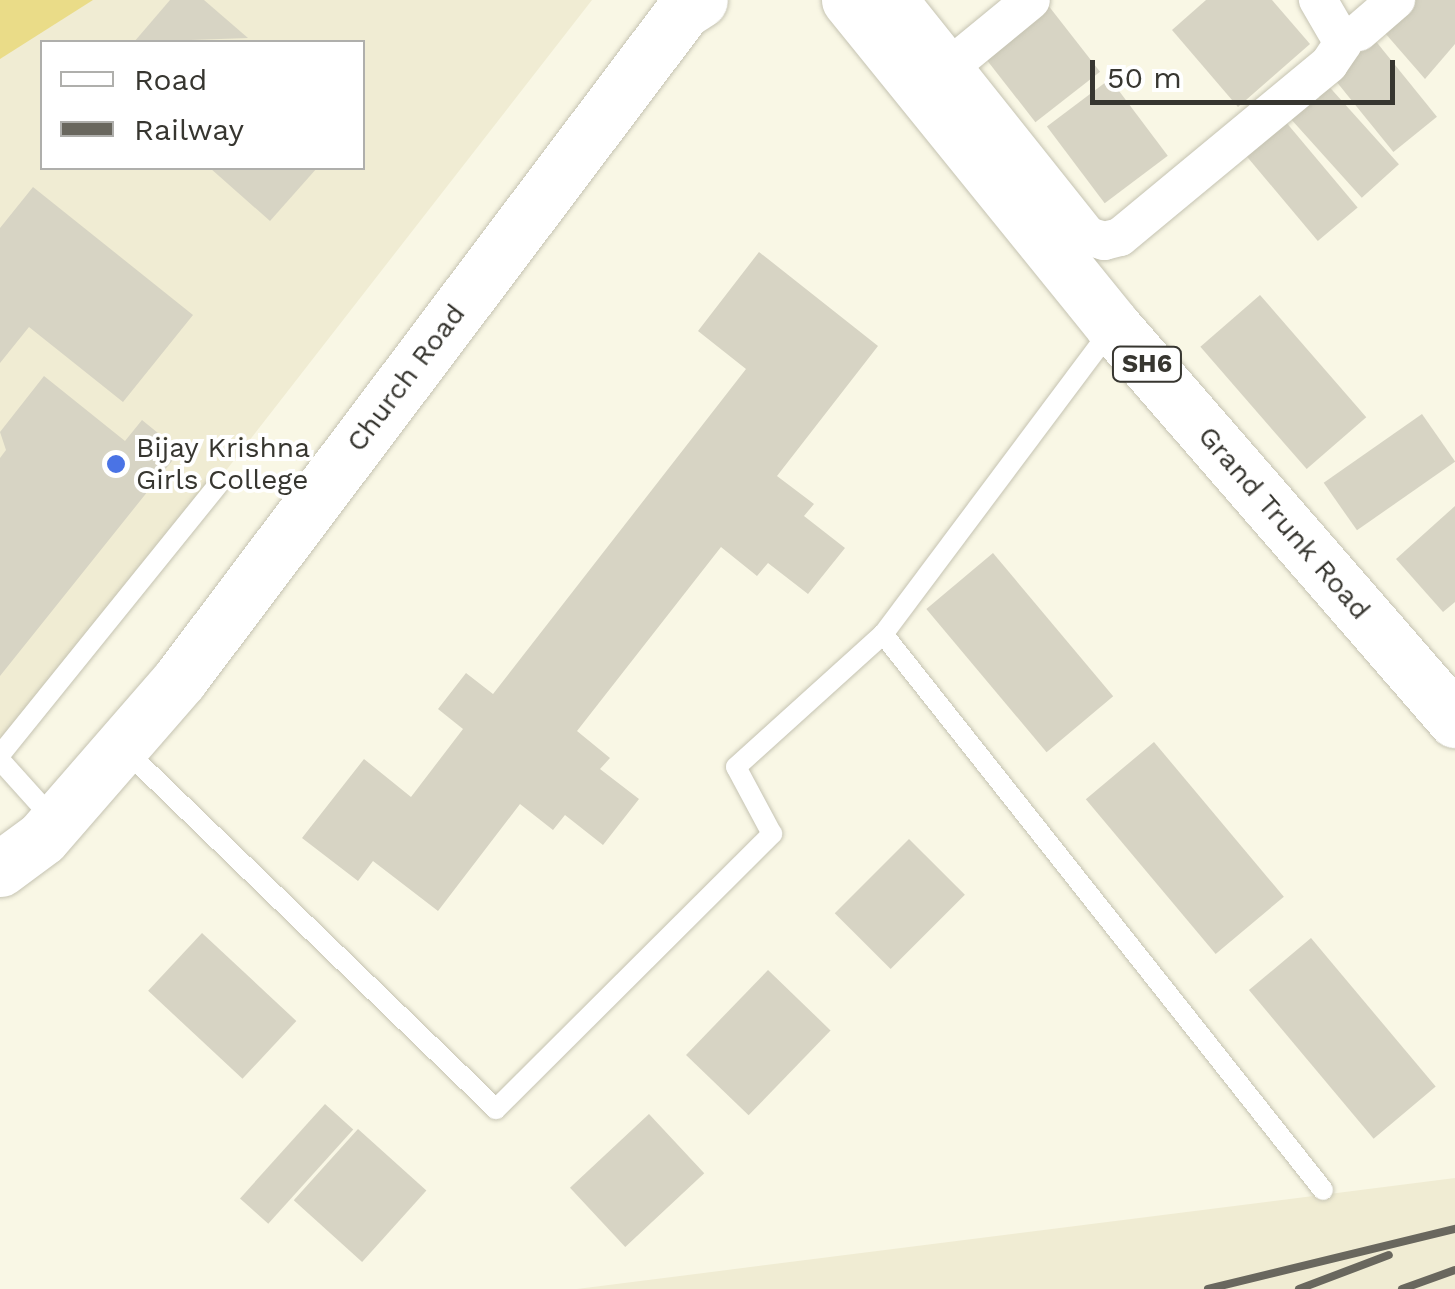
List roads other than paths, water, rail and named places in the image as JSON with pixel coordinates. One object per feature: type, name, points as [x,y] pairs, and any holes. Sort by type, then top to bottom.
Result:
[{"type":"street","points":[[952,65],[1031,0]]},
{"type":"street","points":[[864,1],[952,65],[1088,236],[1104,240],[1120,236],[1329,64],[1342,43],[1318,0]]},
{"type":"street","points":[[1359,32],[1396,0]]},
{"type":"street","name":"Grand Trunk Road","points":[[864,1],[1113,326],[1455,720]]},
{"type":"street","name":"Church Road","points":[[0,869],[56,822],[180,678],[690,4]]},
{"type":"lane","points":[[122,746],[496,1109],[772,834],[736,767],[883,634],[1113,326]]},
{"type":"lane","points":[[56,822],[0,758],[217,486]]},
{"type":"lane","points":[[883,634],[1323,1190]]},
{"type":"railway","points":[[1208,1289],[1455,1229]]},
{"type":"railway","points":[[1299,1289],[1389,1255]]},
{"type":"railway","points":[[1402,1289],[1455,1270]]},
{"type":"place","name":"Bijay Krishna Girls College","points":[[116,464]]}]
